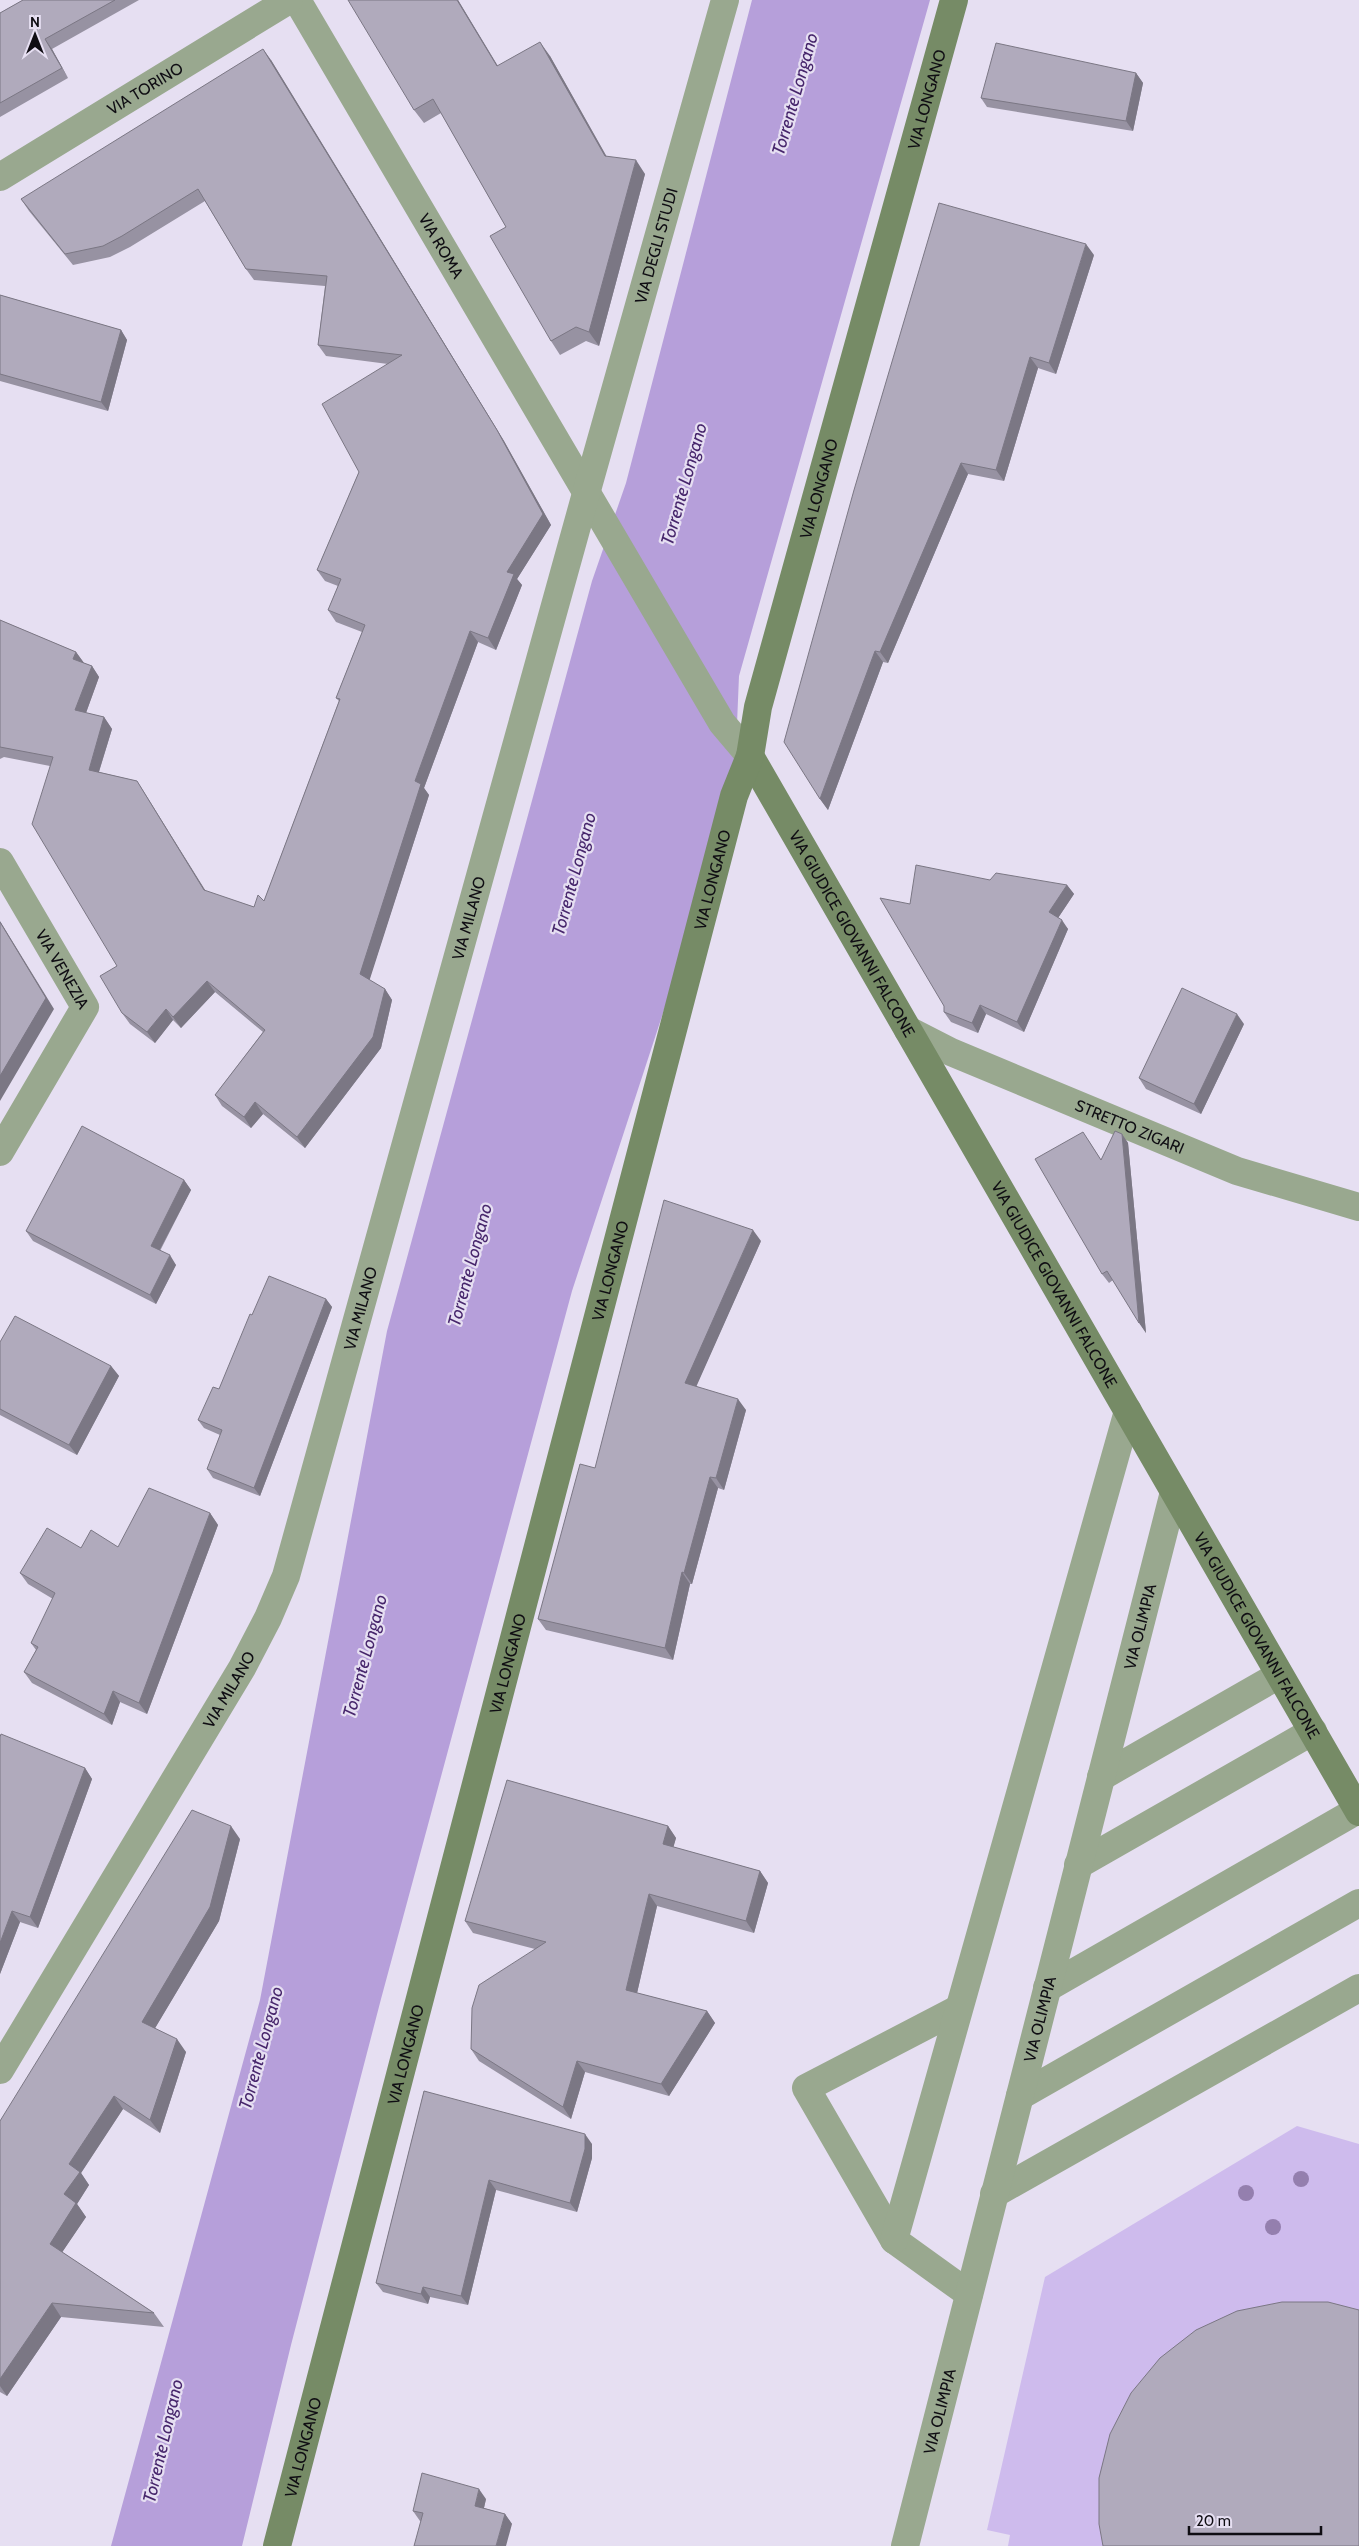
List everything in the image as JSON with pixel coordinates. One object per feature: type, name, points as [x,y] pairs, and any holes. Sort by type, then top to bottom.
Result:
[{"type":"street","name":"VIA TORINO","points":[[0,177],[289,0]]},
{"type":"street","name":"VIA ROMA","points":[[297,0],[722,723],[750,756]]},
{"type":"street","name":"VIA DEGLI STUDI","points":[[586,490],[725,0]]},
{"type":"street","name":"VIA LONGANO","points":[[277,2546],[734,796],[750,756],[758,707],[954,0]]},
{"type":"street","name":"VIA MILANO","points":[[0,2070],[242,1668],[268,1618],[286,1576],[586,490]]},
{"type":"street","name":"VIA GIUDICE GIOVANNI FALCONE","points":[[750,756],[1358,1811]]},
{"type":"street","name":"VIA VENEZIA","points":[[0,862],[85,1007],[0,1152]]},
{"type":"street","name":"STRETTO ZIGARI","points":[[908,1030],[951,1052],[1237,1170],[1359,1207]]},
{"type":"street","points":[[894,2240],[1128,1411]]},
{"type":"street","name":"VIA OLIMPIA","points":[[905,2546],[1174,1492]]},
{"type":"street","points":[[1101,1777],[1279,1674]]},
{"type":"street","points":[[1078,1865],[1313,1731]]},
{"type":"street","points":[[1047,1988],[1358,1811]]},
{"type":"street","points":[[1020,2096],[1359,1903]]},
{"type":"street","points":[[994,2194],[1359,1988]]},
{"type":"street","points":[[958,2009],[806,2088],[894,2240],[969,2294]]},
{"type":"shaded area","points":[[1297,2126],[1359,2144],[1359,2546],[1008,2546],[1010,2535],[987,2530],[1045,2277]]},
{"type":"water","name":"Torrente Longano","points":[[752,0],[930,0],[739,676],[734,796],[572,1291],[381,1999],[291,2345],[242,2546],[111,2546],[260,2000],[387,1331],[592,581],[626,483]]},
{"type":"building","points":[[23,0],[115,0],[45,39],[62,68],[0,103],[0,13]]},
{"type":"building","points":[[348,0],[457,0],[497,66],[540,42],[605,156],[636,160],[589,332],[576,327],[551,341],[490,236],[506,227],[433,99],[414,110]]},
{"type":"building","points":[[996,43],[1136,73],[1126,121],[981,98]]},
{"type":"building","points":[[263,49],[497,430],[543,514],[507,572],[514,574],[488,638],[470,631],[415,781],[421,784],[360,974],[385,989],[373,1037],[297,1137],[255,1102],[244,1117],[215,1095],[265,1030],[207,981],[173,1017],[166,1009],[147,1032],[122,1013],[100,976],[117,966],[32,824],[53,757],[0,747],[0,620],[76,652],[73,659],[92,666],[75,710],[104,717],[89,770],[137,781],[204,890],[254,907],[258,895],[264,901],[340,699],[336,698],[365,625],[328,610],[341,579],[317,570],[359,472],[322,404],[402,355],[318,345],[327,276],[246,269],[198,189],[103,246],[65,254],[21,199]]},
{"type":"building","points":[[939,203],[1086,244],[1049,363],[1030,357],[996,470],[961,463],[880,652],[875,651],[820,799],[784,742],[854,490]]},
{"type":"building","points":[[0,295],[121,330],[101,402],[0,374]]},
{"type":"building","points":[[916,865],[990,880],[996,873],[1067,885],[1049,912],[1062,920],[1017,1022],[980,1005],[972,1023],[944,1012],[944,1006],[880,898],[910,904]]},
{"type":"building","points":[[0,922],[46,998],[0,1076]]},
{"type":"building","points":[[1182,988],[1237,1014],[1194,1104],[1139,1078]]},
{"type":"building","points":[[82,1126],[184,1180],[151,1246],[170,1255],[150,1295],[26,1231]]},
{"type":"building","points":[[1115,1131],[1122,1134],[1139,1323],[1107,1271],[1102,1274],[1035,1159],[1083,1132],[1101,1160]]},
{"type":"building","points":[[664,1200],[753,1230],[685,1383],[738,1399],[716,1478],[710,1477],[684,1573],[682,1572],[665,1648],[538,1619],[580,1464],[595,1468]]},
{"type":"building","points":[[269,1276],[326,1299],[254,1488],[207,1469],[222,1430],[198,1420],[213,1387],[219,1389],[250,1314],[252,1315]]},
{"type":"building","points":[[15,1316],[111,1366],[69,1445],[0,1409],[0,1342]]},
{"type":"building","points":[[149,1488],[210,1513],[139,1703],[113,1691],[104,1714],[24,1672],[38,1647],[31,1643],[55,1593],[20,1573],[47,1528],[81,1548],[91,1530],[118,1547]]},
{"type":"building","points":[[1,1734],[85,1768],[30,1917],[12,1911],[0,1943],[0,1737]]},
{"type":"building","points":[[507,1780],[668,1826],[663,1844],[760,1871],[746,1921],[649,1894],[626,1990],[707,2011],[661,2084],[577,2061],[563,2107],[471,2049],[472,2008],[479,1985],[546,1942],[465,1921]]},
{"type":"building","points":[[192,1810],[231,1826],[210,1907],[142,2022],[177,2039],[150,2120],[114,2096],[69,2164],[80,2172],[64,2194],[76,2203],[50,2244],[154,2313],[52,2303],[0,2379],[0,2121]]},
{"type":"building","points":[[424,2091],[585,2134],[585,2149],[570,2203],[489,2180],[461,2296],[423,2287],[421,2294],[376,2283]]},
{"type":"building","points":[[1282,2302],[1328,2302],[1359,2310],[1359,2546],[1103,2546],[1099,2524],[1099,2478],[1110,2434],[1131,2393],[1160,2358],[1196,2330],[1237,2311]]},
{"type":"building","points":[[422,2473],[479,2489],[475,2506],[505,2514],[496,2546],[414,2546],[423,2513],[413,2511]]}]
